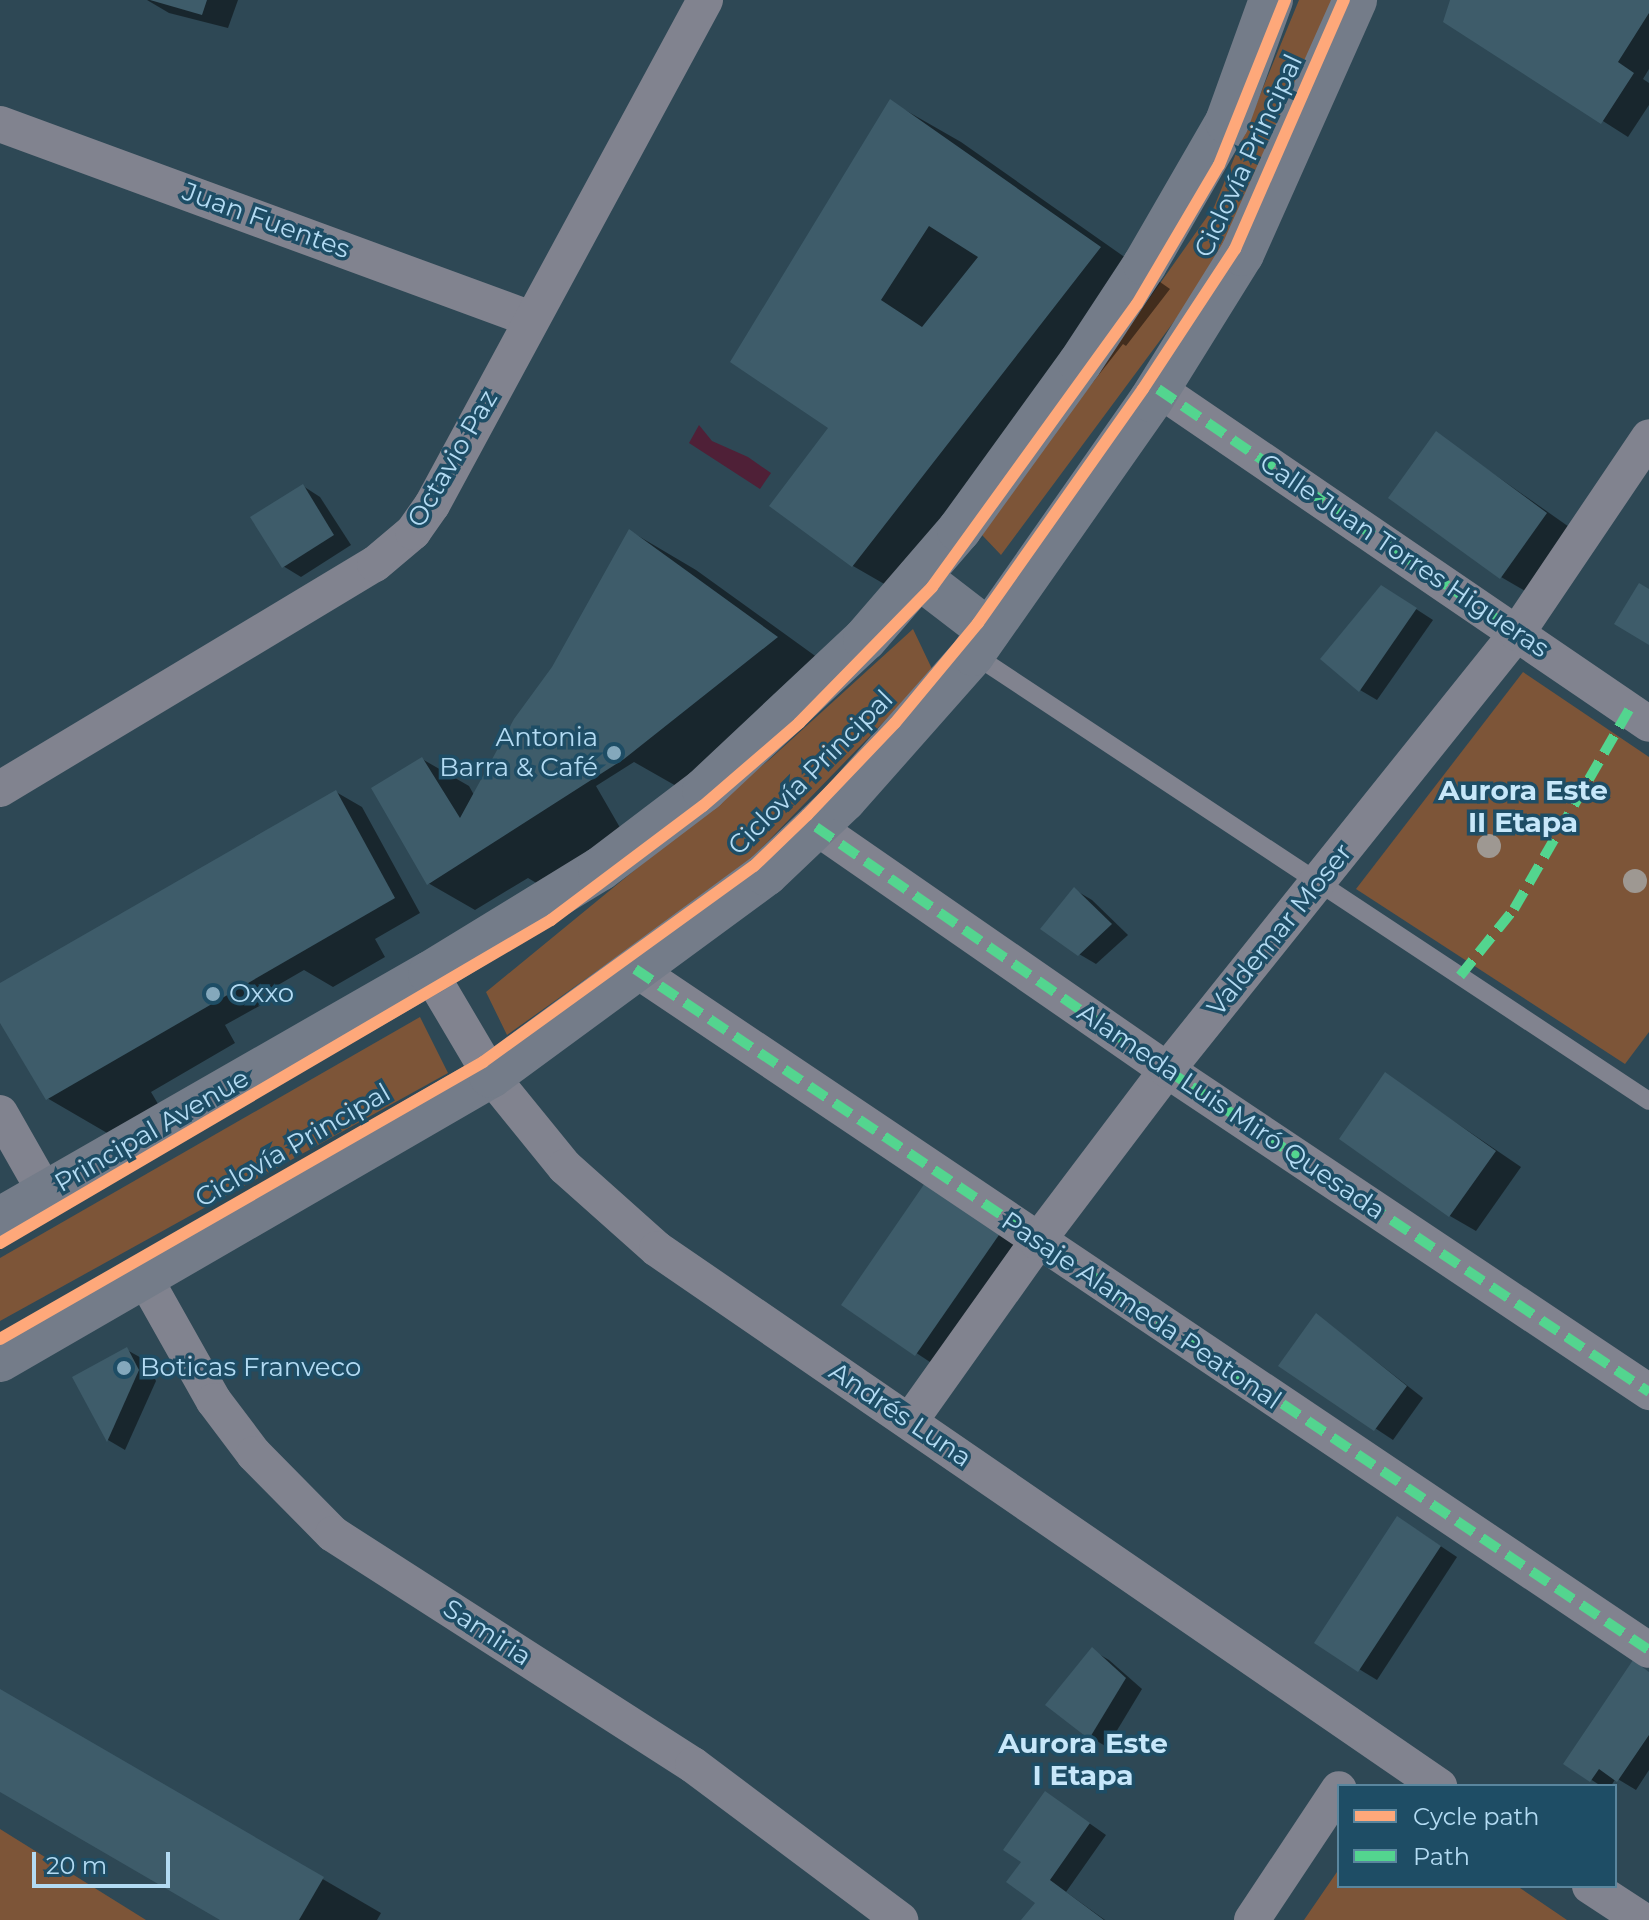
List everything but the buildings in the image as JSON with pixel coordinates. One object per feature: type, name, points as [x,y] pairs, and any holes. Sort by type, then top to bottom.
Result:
[{"type":"main road","points":[[981,643],[919,577],[959,530],[1080,363],[1145,264],[1227,122],[1271,0]]},
{"type":"main road","points":[[0,1360],[491,1076],[766,874],[816,827],[981,643],[1158,389],[1242,254],[1355,0]]},
{"type":"main road","name":"Principal Avenue","points":[[0,1219],[430,973],[600,869],[704,790],[865,639],[919,577]]},
{"type":"street","name":"Octavio Paz","points":[[0,789],[398,547],[432,505],[705,0]]},
{"type":"street","name":"Juan Fuentes","points":[[0,124],[531,319]]},
{"type":"street","name":"Calle Juan Torres Higueras","points":[[1158,389],[1649,724]]},
{"type":"street","name":"Valdemar Moser","points":[[910,1421],[1037,1242],[1167,1070],[1517,633],[1649,437]]},
{"type":"street","name":"Alameda Luis Miró Quesada","points":[[816,827],[1167,1070],[1649,1392]]},
{"type":"street","name":"Pasaje Alameda Peatonal","points":[[635,969],[1037,1242],[1649,1650]]},
{"type":"street","name":"Andrés Luna","points":[[430,973],[491,1076],[565,1167],[657,1249],[1436,1784]]},
{"type":"street","points":[[0,1113],[45,1192]]},
{"type":"street","name":"Samiria","points":[[144,1277],[214,1401],[254,1454],[333,1534],[693,1765],[892,1917]]},
{"type":"street","points":[[1343,1784],[1371,1741]]},
{"type":"street","points":[[1252,1920],[1337,1792]]},
{"type":"street","points":[[1593,1888],[1642,1920]]},
{"type":"lane","points":[[981,643],[1317,885],[1649,1101]]},
{"type":"shaded area","points":[[1299,0],[1337,0],[1230,246],[1001,555],[982,535],[1214,207]]},
{"type":"shaded area","points":[[699,425],[712,441],[748,457],[771,473],[760,489],[689,443]]},
{"type":"shaded area","points":[[913,629],[933,671],[743,867],[507,1035],[486,992],[769,760]]},
{"type":"shaded area","points":[[1523,672],[1649,757],[1649,1032],[1625,1064],[1356,889]]},
{"type":"shaded area","points":[[420,1017],[448,1073],[0,1321],[0,1258]]},
{"type":"shaded area","points":[[0,1829],[146,1920],[0,1920]]},
{"type":"shaded area","points":[[1337,1872],[1337,1888],[1520,1888],[1567,1920],[1304,1920]]},
{"type":"marked path","points":[[1158,389],[1517,633]]},
{"type":"marked path","points":[[1460,976],[1514,909],[1629,710]]},
{"type":"marked path","points":[[816,827],[1167,1070],[1649,1392]]},
{"type":"marked path","points":[[635,969],[1649,1650]]},
{"type":"cycle path","name":"Ciclovía Principal","points":[[0,1243],[551,920],[703,806],[799,723],[932,587],[1137,304],[1219,165],[1285,0]]},
{"type":"cycle path","name":"Ciclovía Principal","points":[[0,1339],[483,1062],[754,866],[807,815],[895,723],[978,623],[1143,389],[1235,249],[1344,0]]},
{"type":"place","name":"Antonia Barra & Café","points":[[614,753]]},
{"type":"place","name":"Oxxo","points":[[213,994]]},
{"type":"place","name":"Boticas Franveco","points":[[124,1368]]},
{"type":"district","name":"Aurora Este II Etapa","points":[[1523,806]]},
{"type":"district","name":"Aurora Este I Etapa","points":[[1083,1759]]}]
